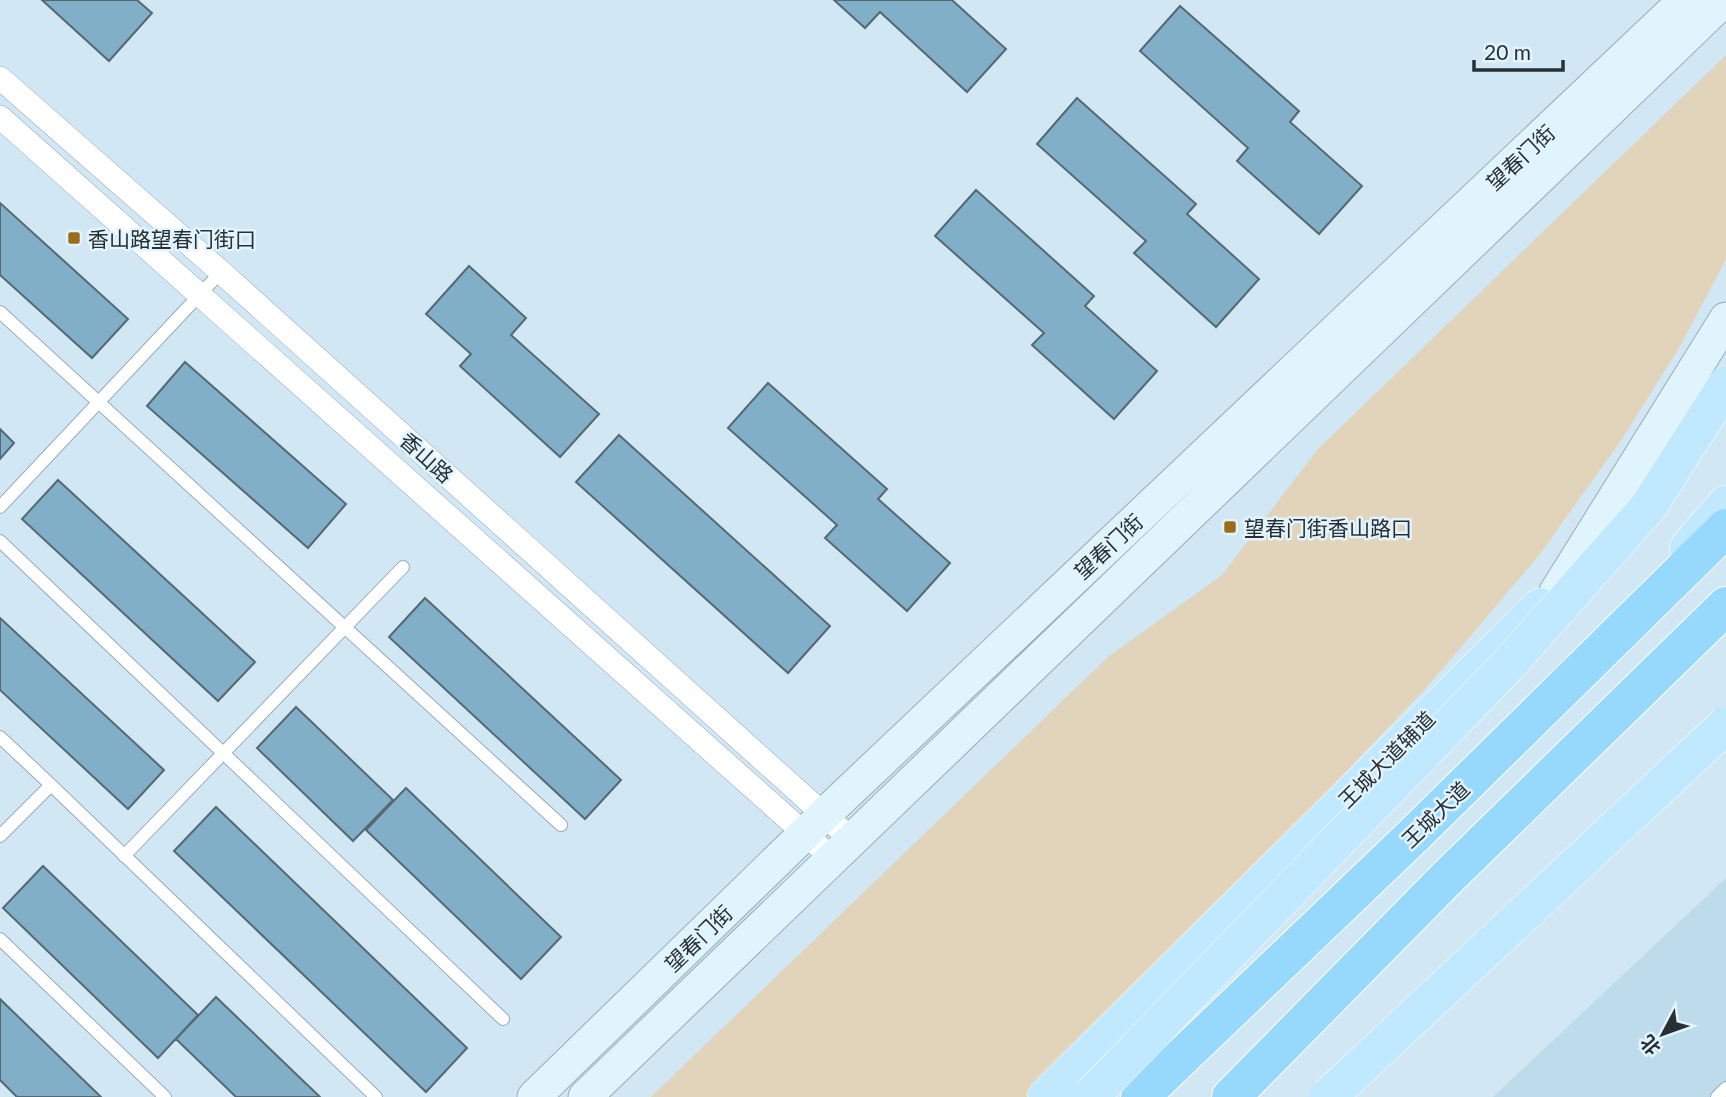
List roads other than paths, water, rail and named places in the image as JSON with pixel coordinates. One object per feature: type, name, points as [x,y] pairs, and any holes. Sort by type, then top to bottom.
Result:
[{"type":"highway","name":"王城大道","points":[[1140,1097],[1414,835],[1726,528]]},
{"type":"highway","points":[[1231,1097],[1448,877],[1726,606]]},
{"type":"main road","points":[[1090,1097],[1510,663],[1648,507],[1726,386]]},
{"type":"main road","name":"王城大道辅道","points":[[1046,1097],[1726,421]]},
{"type":"main road","points":[[1594,657],[1726,504]]},
{"type":"main road","points":[[1352,1097],[1726,711]]},
{"type":"main road","points":[[1328,1097],[1726,725]]},
{"type":"street","name":"望春门街","points":[[534,1097],[815,823],[1685,0]]},
{"type":"street","name":"望春门街","points":[[585,1097],[1724,0]]},
{"type":"street","name":"香山路","points":[[0,78],[222,272],[842,848]]},
{"type":"street","name":"香山路","points":[[0,117],[201,295],[815,823]]},
{"type":"street","points":[[1556,592],[1726,319]]},
{"type":"lane","points":[[0,507],[222,272]]},
{"type":"lane","points":[[0,312],[561,825]]},
{"type":"lane","points":[[0,541],[503,1019]]},
{"type":"lane","points":[[124,856],[404,567]]},
{"type":"lane","points":[[0,737],[376,1097]]},
{"type":"lane","points":[[0,836],[51,785]]},
{"type":"lane","points":[[0,939],[165,1097]]},
{"type":"lane","points":[[1717,1097],[1726,1088]]},
{"type":"place","name":"香山路望春门街口","points":[[74,238]]},
{"type":"place","name":"望春门街香山路口","points":[[1230,527]]}]
